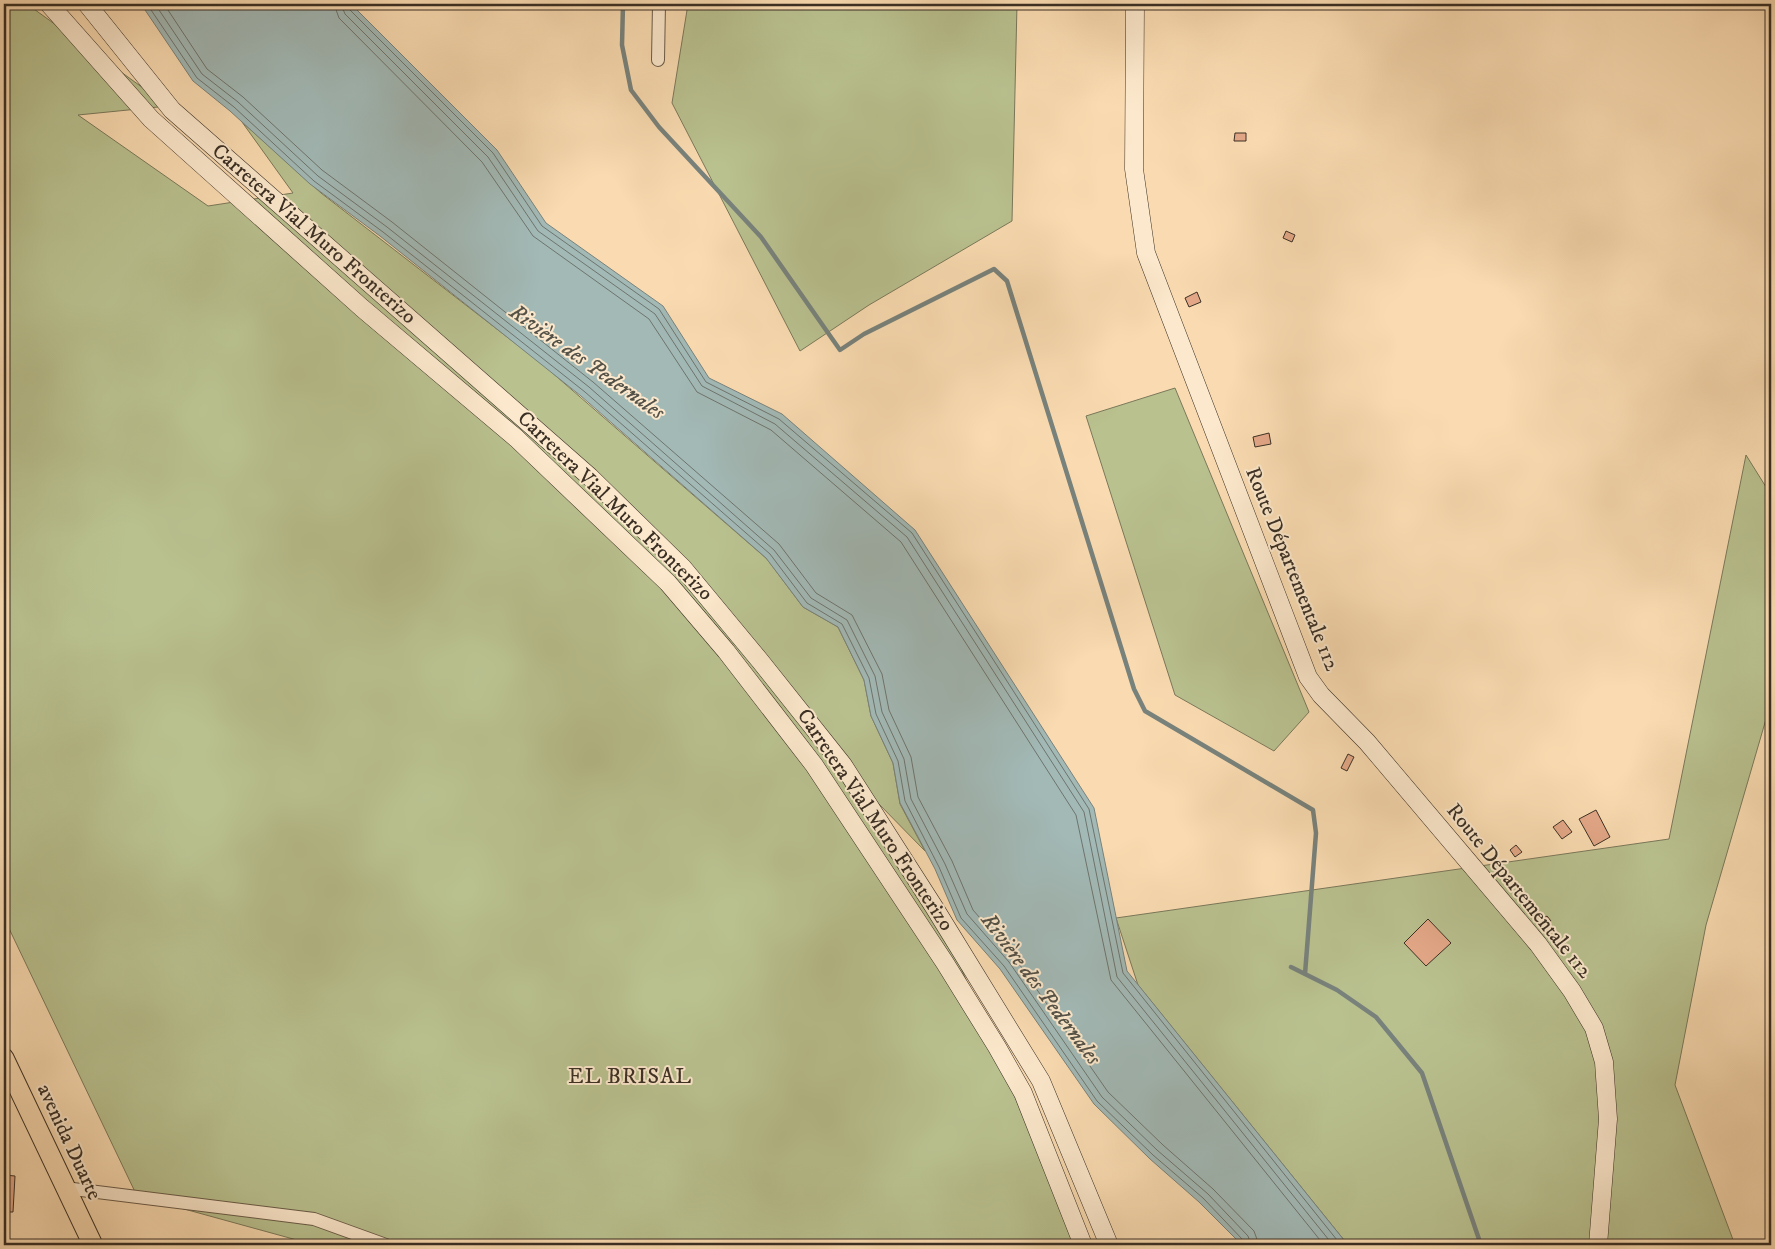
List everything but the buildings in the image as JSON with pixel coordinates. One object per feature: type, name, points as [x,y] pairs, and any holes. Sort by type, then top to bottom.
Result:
[{"type":"main road","name":"avenida Duarte","points":[[4,1058],[93,1245]]},
{"type":"street","name":"Carretera Vial Muro Fronterizo","points":[[49,4],[151,119],[362,308],[516,438],[668,583],[726,651],[814,765],[945,963],[996,1046],[1023,1093],[1083,1245]]},
{"type":"street","name":"Carretera Vial Muro Fronterizo","points":[[87,4],[172,110],[590,477],[683,568],[761,662],[843,765],[938,913],[1041,1081],[1109,1245]]},
{"type":"street","points":[[658,60],[659,4]]},
{"type":"street","name":"Route Départementale 112","points":[[1135,4],[1134,169],[1143,236],[1153,271],[1308,677],[1321,695],[1366,742],[1538,944],[1572,990],[1594,1028],[1604,1062],[1608,1119],[1598,1245]]},
{"type":"street","points":[[65,1188],[314,1218],[386,1245]]},
{"type":"green space","points":[[4,4],[27,4],[168,106],[78,115],[208,206],[293,193],[242,122],[321,193],[542,364],[767,559],[803,607],[838,627],[864,680],[871,716],[893,763],[900,804],[925,851],[876,801],[938,913],[1077,1245],[315,1245],[137,1196],[4,918]]},
{"type":"green space","points":[[688,4],[1017,4],[1012,221],[869,305],[800,351],[672,103]]},
{"type":"green space","points":[[1175,388],[1309,712],[1274,751],[1175,695],[1086,416]]},
{"type":"green space","points":[[1746,455],[1771,495],[1771,702],[1706,925],[1675,1085],[1735,1245],[1348,1245],[1138,985],[1116,918],[1669,839]]},
{"type":"water","name":"Rivière des Pedernales","points":[[141,4],[351,4],[497,150],[546,223],[663,306],[709,378],[782,414],[915,530],[1094,808],[1127,971],[1348,1245],[1242,1245],[1094,1104],[1000,969],[957,920],[935,869],[900,803],[893,763],[871,716],[864,680],[838,627],[803,607],[766,558],[581,396],[380,236],[310,184],[230,111],[193,81]]},
{"type":"waterway","points":[[623,4],[622,45],[631,90],[659,127],[761,237],[840,350],[864,334],[994,269],[1007,281],[1134,689],[1145,711],[1313,810],[1316,833],[1305,974]]},
{"type":"waterway","points":[[1291,967],[1337,990],[1376,1017],[1422,1073],[1481,1245]]},
{"type":"district","name":"EL BRISAL","points":[[630,1076]]}]
